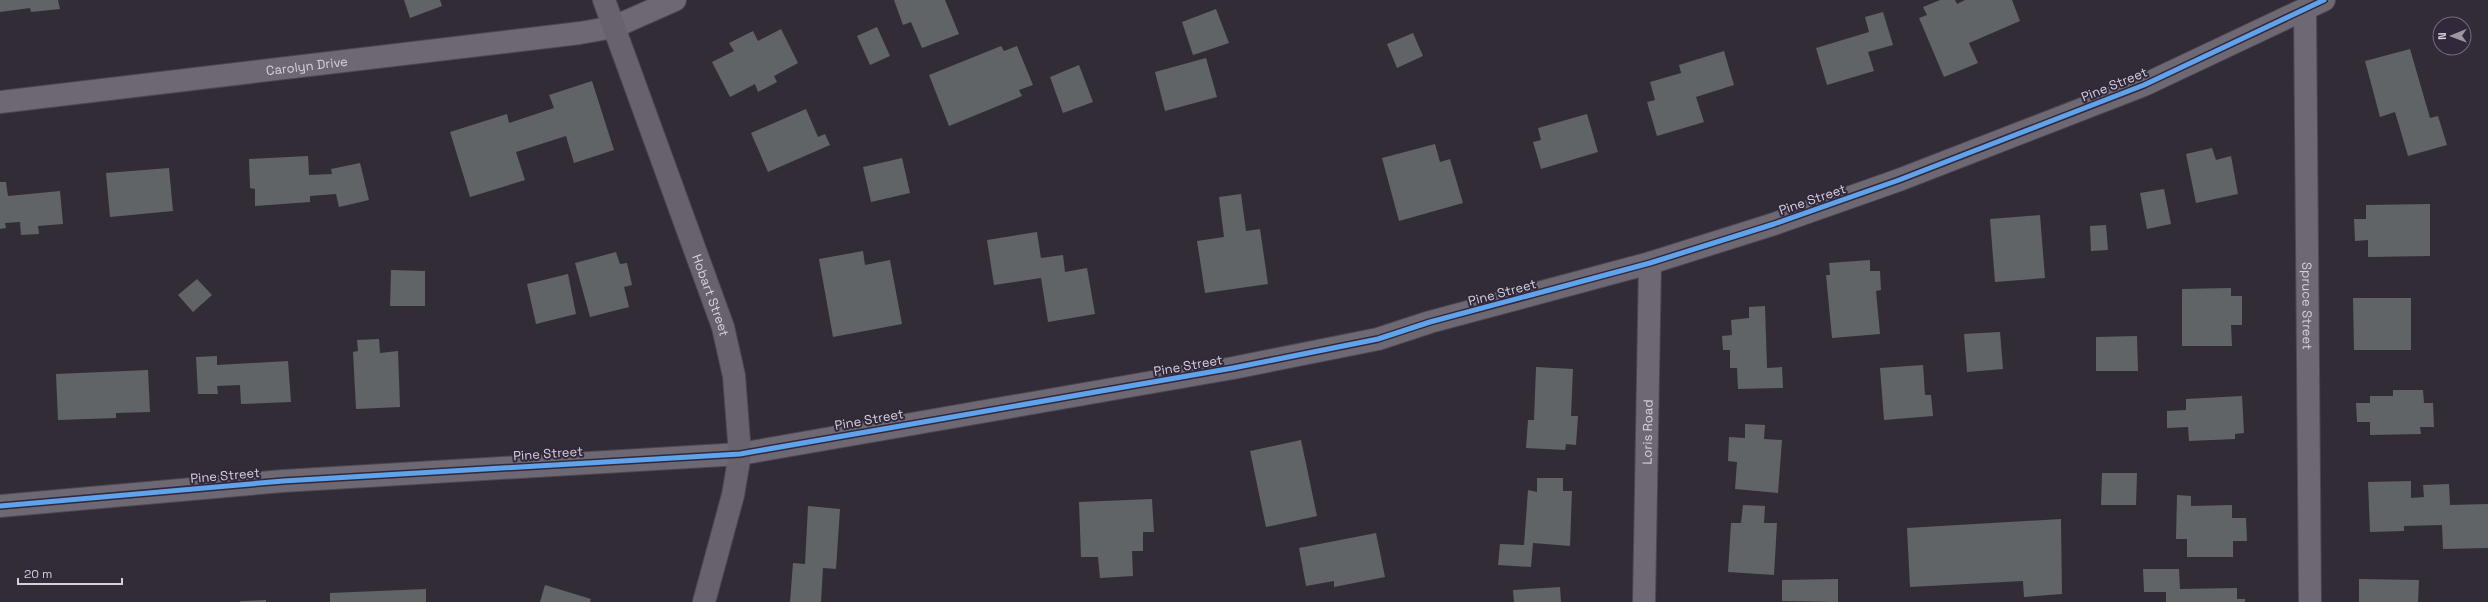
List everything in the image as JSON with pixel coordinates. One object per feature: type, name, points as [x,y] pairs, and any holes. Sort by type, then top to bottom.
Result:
[{"type":"main road","name":"Hobart Street","points":[[604,0],[723,327],[734,376],[740,454],[728,517],[704,602]]},
{"type":"street","name":"Carolyn Drive","points":[[0,102],[614,27],[675,0]]},
{"type":"street","name":"Pine Street","points":[[0,506],[283,481],[740,454],[1233,368],[1371,340],[1650,263],[1774,224],[1913,175],[2144,85],[2315,5]]},
{"type":"street","name":"Spruce Street","points":[[2310,602],[2315,5]]},
{"type":"street","name":"Loris Road","points":[[1644,602],[1650,263]]},
{"type":"building","points":[[0,0],[58,0],[60,9],[31,12],[30,8],[0,12]]},
{"type":"building","points":[[404,0],[440,0],[442,6],[410,18]]},
{"type":"building","points":[[894,0],[945,0],[959,34],[922,48],[911,22],[903,25]]},
{"type":"building","points":[[1940,0],[1955,0],[1957,4],[1965,0],[2012,0],[2020,21],[1969,43],[1978,63],[1944,77],[1919,18],[1927,15],[1923,7]]},
{"type":"building","points":[[1216,9],[1229,43],[1193,55],[1182,22]]},
{"type":"building","points":[[1883,12],[1893,45],[1868,52],[1874,71],[1827,85],[1816,48],[1869,32],[1865,17]]},
{"type":"building","points":[[877,27],[890,56],[870,65],[857,36]]},
{"type":"building","points":[[781,29],[798,63],[774,76],[777,82],[758,92],[755,84],[730,97],[712,62],[734,51],[729,43],[753,31],[758,41]]},
{"type":"building","points":[[1413,33],[1423,56],[1397,68],[1387,44]]},
{"type":"building","points":[[1001,46],[1004,51],[1017,46],[1033,85],[1019,90],[1022,96],[949,126],[929,75]]},
{"type":"building","points":[[2410,49],[2430,118],[2438,116],[2447,145],[2408,156],[2395,112],[2380,117],[2365,61]]},
{"type":"building","points":[[1724,51],[1734,85],[1696,97],[1704,122],[1657,136],[1647,102],[1655,100],[1650,82],[1681,73],[1679,65]]},
{"type":"building","points":[[1206,58],[1217,97],[1165,111],[1155,72]]},
{"type":"building","points":[[1079,65],[1093,102],[1063,113],[1050,77]]},
{"type":"building","points":[[592,81],[614,150],[574,163],[566,136],[516,152],[525,180],[470,197],[450,132],[507,114],[509,123],[554,108],[549,95]]},
{"type":"building","points":[[806,109],[818,137],[825,134],[830,145],[768,172],[751,133]]},
{"type":"building","points":[[1587,114],[1598,152],[1541,169],[1533,142],[1541,140],[1538,128]]},
{"type":"building","points":[[1435,144],[1440,162],[1450,159],[1463,203],[1399,221],[1382,158]]},
{"type":"building","points":[[2212,148],[2216,160],[2231,156],[2238,194],[2196,203],[2186,154]]},
{"type":"building","points":[[308,156],[309,175],[332,174],[331,169],[360,163],[369,200],[339,207],[336,194],[310,196],[310,202],[255,206],[255,189],[250,188],[249,159]]},
{"type":"building","points":[[902,158],[910,193],[871,202],[863,167]]},
{"type":"building","points":[[169,168],[173,211],[110,217],[106,173]]},
{"type":"building","points":[[0,182],[6,182],[8,196],[60,191],[63,224],[38,226],[39,234],[21,235],[20,222],[5,223],[6,228],[0,229]]},
{"type":"building","points":[[2164,189],[2171,224],[2147,229],[2140,193]]},
{"type":"building","points":[[1241,194],[1246,231],[1260,229],[1268,284],[1205,293],[1197,241],[1224,237],[1219,197]]},
{"type":"building","points":[[2430,204],[2430,256],[2368,257],[2368,240],[2355,241],[2354,219],[2366,219],[2366,205]]},
{"type":"building","points":[[2040,215],[2045,278],[1995,282],[1990,219]]},
{"type":"building","points":[[2106,225],[2108,250],[2091,251],[2090,226]]},
{"type":"building","points":[[1037,232],[1041,258],[1063,255],[1065,272],[1087,268],[1095,314],[1048,322],[1041,278],[994,285],[987,240]]},
{"type":"building","points":[[863,251],[865,265],[890,260],[902,324],[833,337],[819,259]]},
{"type":"building","points":[[616,252],[620,264],[627,263],[632,285],[624,287],[629,307],[590,317],[575,263]]},
{"type":"building","points":[[1870,260],[1870,271],[1880,271],[1881,290],[1876,291],[1880,334],[1832,338],[1826,275],[1830,275],[1829,263]]},
{"type":"building","points":[[391,270],[425,271],[425,306],[390,306]]},
{"type":"building","points":[[568,274],[576,314],[536,324],[527,284]]},
{"type":"building","points":[[197,279],[212,295],[193,312],[178,295]]},
{"type":"building","points":[[2231,288],[2231,296],[2242,296],[2242,325],[2231,325],[2232,346],[2182,346],[2182,289]]},
{"type":"building","points":[[2353,298],[2411,298],[2411,350],[2354,350]]},
{"type":"building","points":[[1765,306],[1767,368],[1782,367],[1783,388],[1738,389],[1737,368],[1730,368],[1730,350],[1723,350],[1722,336],[1732,335],[1731,320],[1749,318],[1749,307]]},
{"type":"building","points":[[2000,332],[2003,369],[1967,372],[1964,334]]},
{"type":"building","points":[[2137,336],[2138,371],[2096,371],[2096,337]]},
{"type":"building","points":[[379,339],[380,353],[398,351],[400,407],[356,409],[353,352],[358,351],[357,340]]},
{"type":"building","points":[[217,356],[217,365],[288,361],[291,402],[241,404],[240,385],[217,386],[218,394],[198,394],[196,357]]},
{"type":"building","points":[[1923,365],[1925,395],[1931,395],[1933,416],[1884,420],[1880,368]]},
{"type":"building","points":[[1536,367],[1573,369],[1571,416],[1578,416],[1576,445],[1566,444],[1565,450],[1526,448],[1528,420],[1534,420]]},
{"type":"building","points":[[148,370],[150,412],[116,413],[116,418],[58,420],[56,374]]},
{"type":"building","points":[[2393,390],[2423,390],[2424,403],[2433,403],[2434,427],[2420,427],[2421,434],[2370,435],[2370,422],[2357,422],[2356,403],[2370,403],[2370,396],[2393,396]]},
{"type":"building","points":[[2242,396],[2244,433],[2235,434],[2235,439],[2189,441],[2188,427],[2167,428],[2167,411],[2186,410],[2186,399]]},
{"type":"building","points":[[1745,424],[1765,425],[1764,439],[1782,440],[1778,493],[1735,489],[1737,462],[1728,461],[1729,437],[1745,438]]},
{"type":"building","points":[[1301,440],[1317,516],[1266,527],[1250,451]]},
{"type":"building","points":[[2102,473],[2137,473],[2136,505],[2101,505]]},
{"type":"building","points":[[1537,478],[1563,478],[1563,491],[1572,491],[1570,546],[1533,543],[1531,567],[1498,565],[1500,544],[1524,545],[1528,490],[1537,492]]},
{"type":"building","points":[[2411,481],[2411,498],[2424,497],[2423,485],[2449,484],[2450,505],[2488,504],[2488,548],[2443,549],[2442,525],[2404,526],[2404,531],[2370,532],[2368,482]]},
{"type":"building","points":[[2177,495],[2191,496],[2191,506],[2232,505],[2232,518],[2246,518],[2247,541],[2233,541],[2233,557],[2187,557],[2187,539],[2176,539]]},
{"type":"building","points":[[1152,499],[1154,532],[1143,532],[1143,551],[1132,551],[1133,576],[1100,578],[1098,557],[1081,557],[1079,502]]},
{"type":"building","points":[[1743,505],[1765,506],[1764,523],[1777,523],[1774,575],[1728,572],[1731,523],[1741,523]]},
{"type":"building","points":[[808,506],[840,509],[836,569],[823,568],[821,602],[790,602],[793,563],[805,564]]},
{"type":"building","points":[[2061,519],[2062,594],[2024,597],[2023,581],[1910,587],[1907,528]]},
{"type":"building","points":[[1376,533],[1385,577],[1334,587],[1334,581],[1306,586],[1299,548]]},
{"type":"building","points":[[2143,569],[2179,569],[2180,589],[2237,588],[2237,599],[2245,599],[2245,602],[2166,602],[2166,592],[2144,592]]},
{"type":"building","points":[[1838,579],[1838,602],[1782,601],[1782,580]]},
{"type":"building","points":[[2359,579],[2419,580],[2418,602],[2359,602]]},
{"type":"building","points":[[545,585],[591,599],[590,602],[540,602]]},
{"type":"building","points":[[1560,587],[1561,602],[1514,602],[1513,590]]},
{"type":"building","points":[[426,589],[426,602],[330,602],[330,593]]},
{"type":"building","points":[[266,600],[266,602],[240,602],[240,601]]},
{"type":"cycle path","points":[[0,506],[283,481],[740,454],[1233,368],[1378,339],[1430,322],[1650,263],[1774,224],[1899,180],[2144,85],[2324,0]]}]
